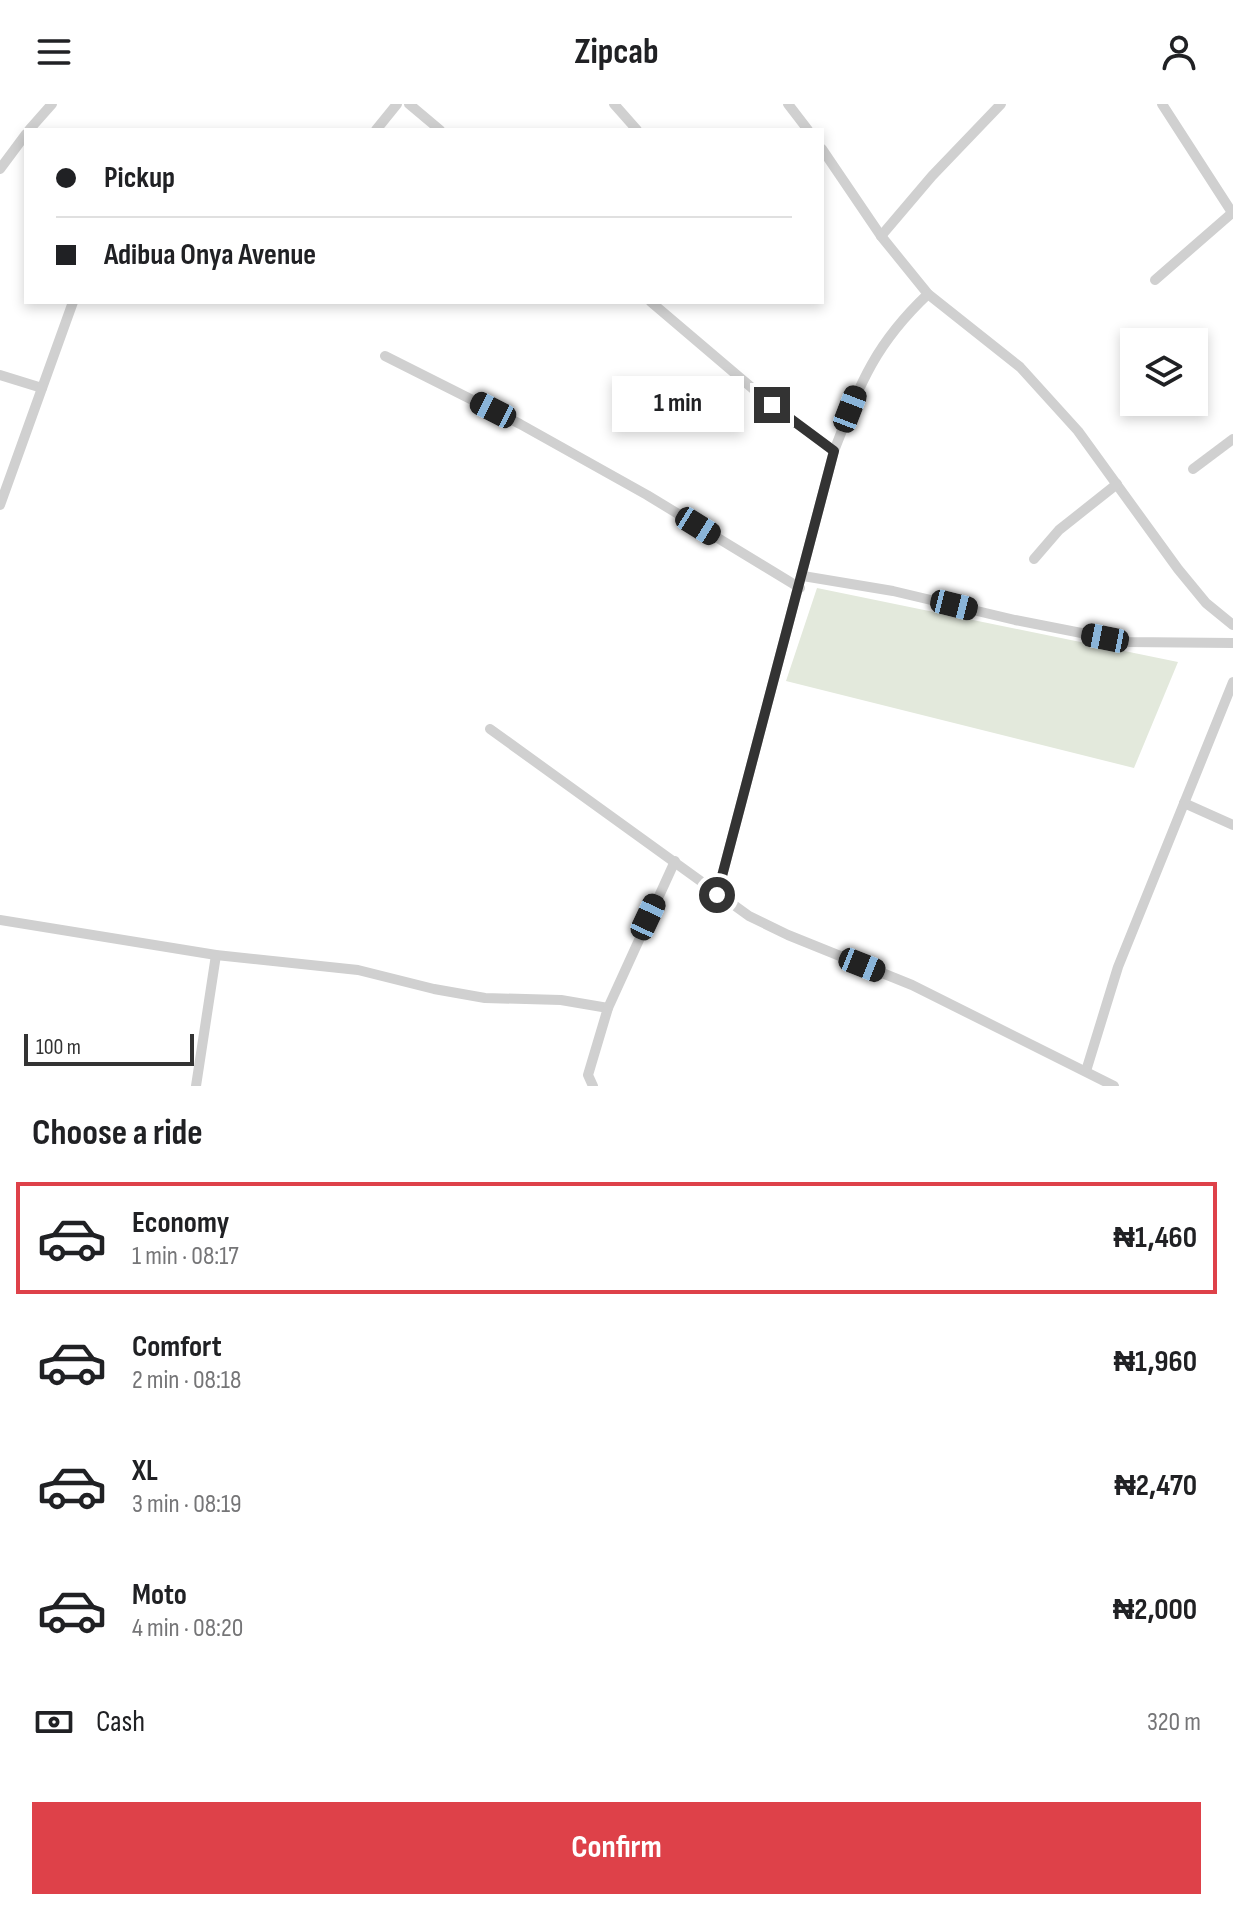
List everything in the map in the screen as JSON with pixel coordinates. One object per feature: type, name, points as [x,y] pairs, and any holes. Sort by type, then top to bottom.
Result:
[{"type":"street","points":[[31,128],[52,104]]},
{"type":"street","points":[[378,128],[397,104]]},
{"type":"street","points":[[409,104],[438,128]]},
{"type":"street","points":[[614,104],[635,128]]},
{"type":"street","points":[[788,104],[806,128]]},
{"type":"street","points":[[881,236],[932,176],[1001,104]]},
{"type":"street","points":[[1155,280],[1233,214],[1162,104]]},
{"type":"street","points":[[0,169],[24,137]]},
{"type":"street","points":[[824,152],[881,236],[928,294],[1020,367],[1078,431],[1206,603],[1233,625]]},
{"type":"street","points":[[717,895],[834,451],[858,388],[879,348],[900,320],[928,294]]},
{"type":"street","points":[[0,505],[72,304]]},
{"type":"street","points":[[653,304],[783,414],[834,451]]},
{"type":"street","points":[[385,356],[520,424],[634,487],[800,588]]},
{"type":"street","points":[[0,375],[42,388]]},
{"type":"street","points":[[1193,469],[1233,439]]},
{"type":"street","points":[[1034,559],[1059,530],[1117,484]]},
{"type":"street","points":[[803,576],[893,591],[1127,642],[1233,643]]},
{"type":"street","points":[[1086,1071],[1118,967],[1233,682]]},
{"type":"street","points":[[490,729],[749,916],[912,985],[1114,1086]]},
{"type":"street","points":[[1184,803],[1233,825]]},
{"type":"street","points":[[593,1086],[588,1075],[608,1008],[675,861]]},
{"type":"street","points":[[0,920],[216,955],[358,970],[485,998],[561,1000],[608,1008]]},
{"type":"street","points":[[196,1086],[216,955]]},
{"type":"shaded area","points":[[817,588],[1178,662],[1134,768],[786,681]]},
{"type":"route","points":[[717,895],[834,451],[772,405]]}]
